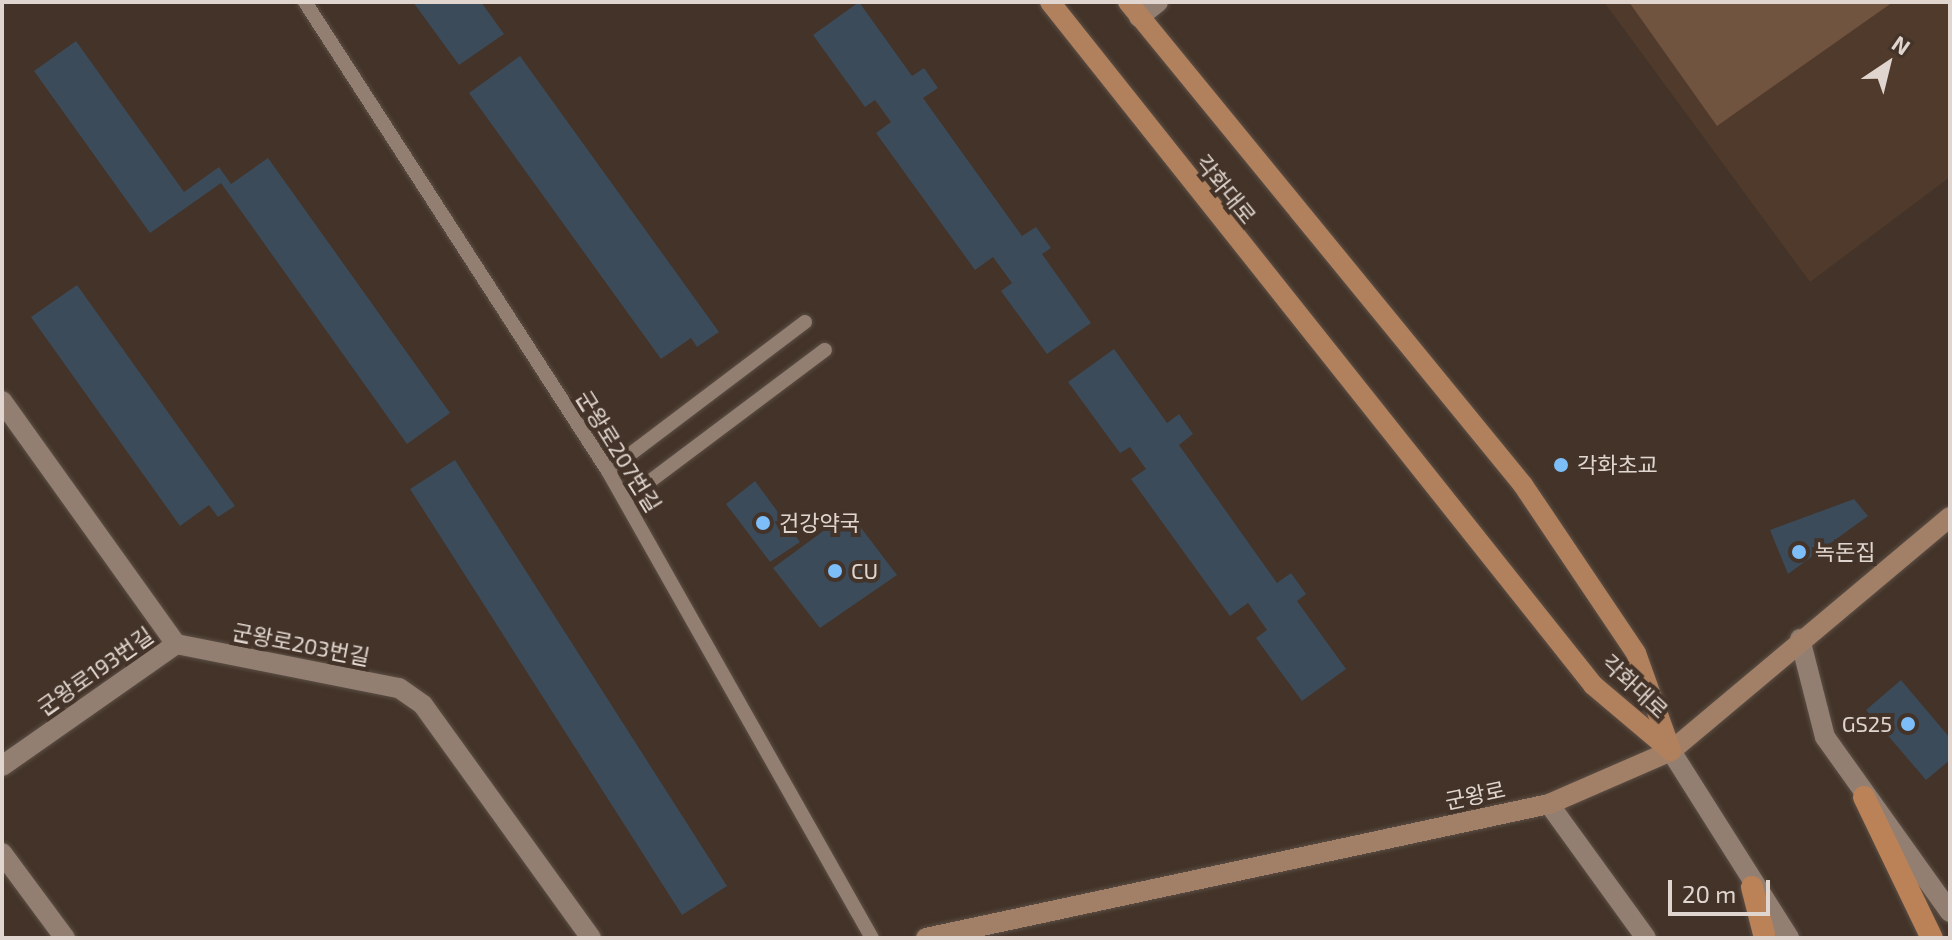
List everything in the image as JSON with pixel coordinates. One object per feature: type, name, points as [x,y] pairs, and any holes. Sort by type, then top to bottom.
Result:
[{"type":"highway","points":[[1864,797],[1932,938]]},
{"type":"highway","points":[[1752,887],[1765,938]]},
{"type":"main road","name":"각화대로","points":[[1050,2],[1593,685],[1671,751]]},
{"type":"main road","name":"각화대로","points":[[1134,10],[1523,485],[1636,653],[1671,751]]},
{"type":"main road","name":"군왕로","points":[[926,938],[1549,804],[1671,751],[1800,639],[1950,517]]},
{"type":"street","points":[[1134,10],[1158,2]]},
{"type":"street","points":[[2,401],[176,644]]},
{"type":"street","points":[[1800,639],[1825,737],[1864,797],[1950,912]]},
{"type":"street","name":"군왕로193번길","points":[[2,766],[176,644]]},
{"type":"street","name":"군왕로203번길","points":[[176,644],[399,688],[423,705],[591,938]]},
{"type":"street","points":[[1671,751],[1752,887],[1789,938]]},
{"type":"street","points":[[1549,804],[1646,938]]},
{"type":"street","points":[[2,853],[65,938]]},
{"type":"lane","name":"군왕로207번길","points":[[305,2],[608,471],[872,938]]},
{"type":"lane","points":[[608,471],[805,322]]},
{"type":"lane","points":[[625,500],[825,350]]},
{"type":"shaded area","points":[[1604,2],[1950,2],[1950,177],[1810,282]]},
{"type":"shaded area","points":[[1629,2],[1893,2],[1717,126]]},
{"type":"building","points":[[413,2],[481,2],[504,34],[459,65]]},
{"type":"building","points":[[859,2],[912,76],[924,68],[938,88],[923,98],[1022,236],[1036,227],[1051,248],[1042,254],[1091,323],[1047,354],[1001,291],[1012,283],[993,257],[975,270],[876,133],[891,122],[875,100],[865,107],[813,35]]},
{"type":"building","points":[[76,41],[184,192],[219,167],[231,184],[268,158],[450,413],[407,444],[221,183],[150,233],[34,71]]},
{"type":"building","points":[[520,56],[719,332],[697,347],[691,338],[661,359],[469,93]]},
{"type":"building","points":[[77,285],[235,506],[218,517],[209,505],[180,526],[31,317]]},
{"type":"building","points":[[1114,349],[1167,423],[1179,414],[1193,434],[1179,445],[1277,583],[1291,573],[1306,594],[1297,601],[1346,669],[1302,701],[1256,638],[1267,630],[1248,603],[1230,616],[1131,479],[1146,469],[1130,447],[1120,453],[1068,382]]},
{"type":"building","points":[[455,460],[727,886],[682,915],[410,489]]},
{"type":"building","name":"건강약국","points":[[755,481],[800,542],[770,562],[726,504]]},
{"type":"building","name":"녹돈집","points":[[1854,499],[1868,516],[1788,574],[1770,530]]},
{"type":"building","name":"CU","points":[[849,512],[897,575],[820,628],[773,568]]},
{"type":"building","name":"GS25","points":[[1901,680],[1950,738],[1950,760],[1926,780],[1866,710]]},
{"type":"place","name":"각화초교","points":[[1561,465]]},
{"type":"place","name":"건강약국","points":[[763,523]]},
{"type":"place","name":"녹돈집","points":[[1799,552]]},
{"type":"place","name":"CU","points":[[835,571]]},
{"type":"place","name":"GS25","points":[[1908,724]]}]
